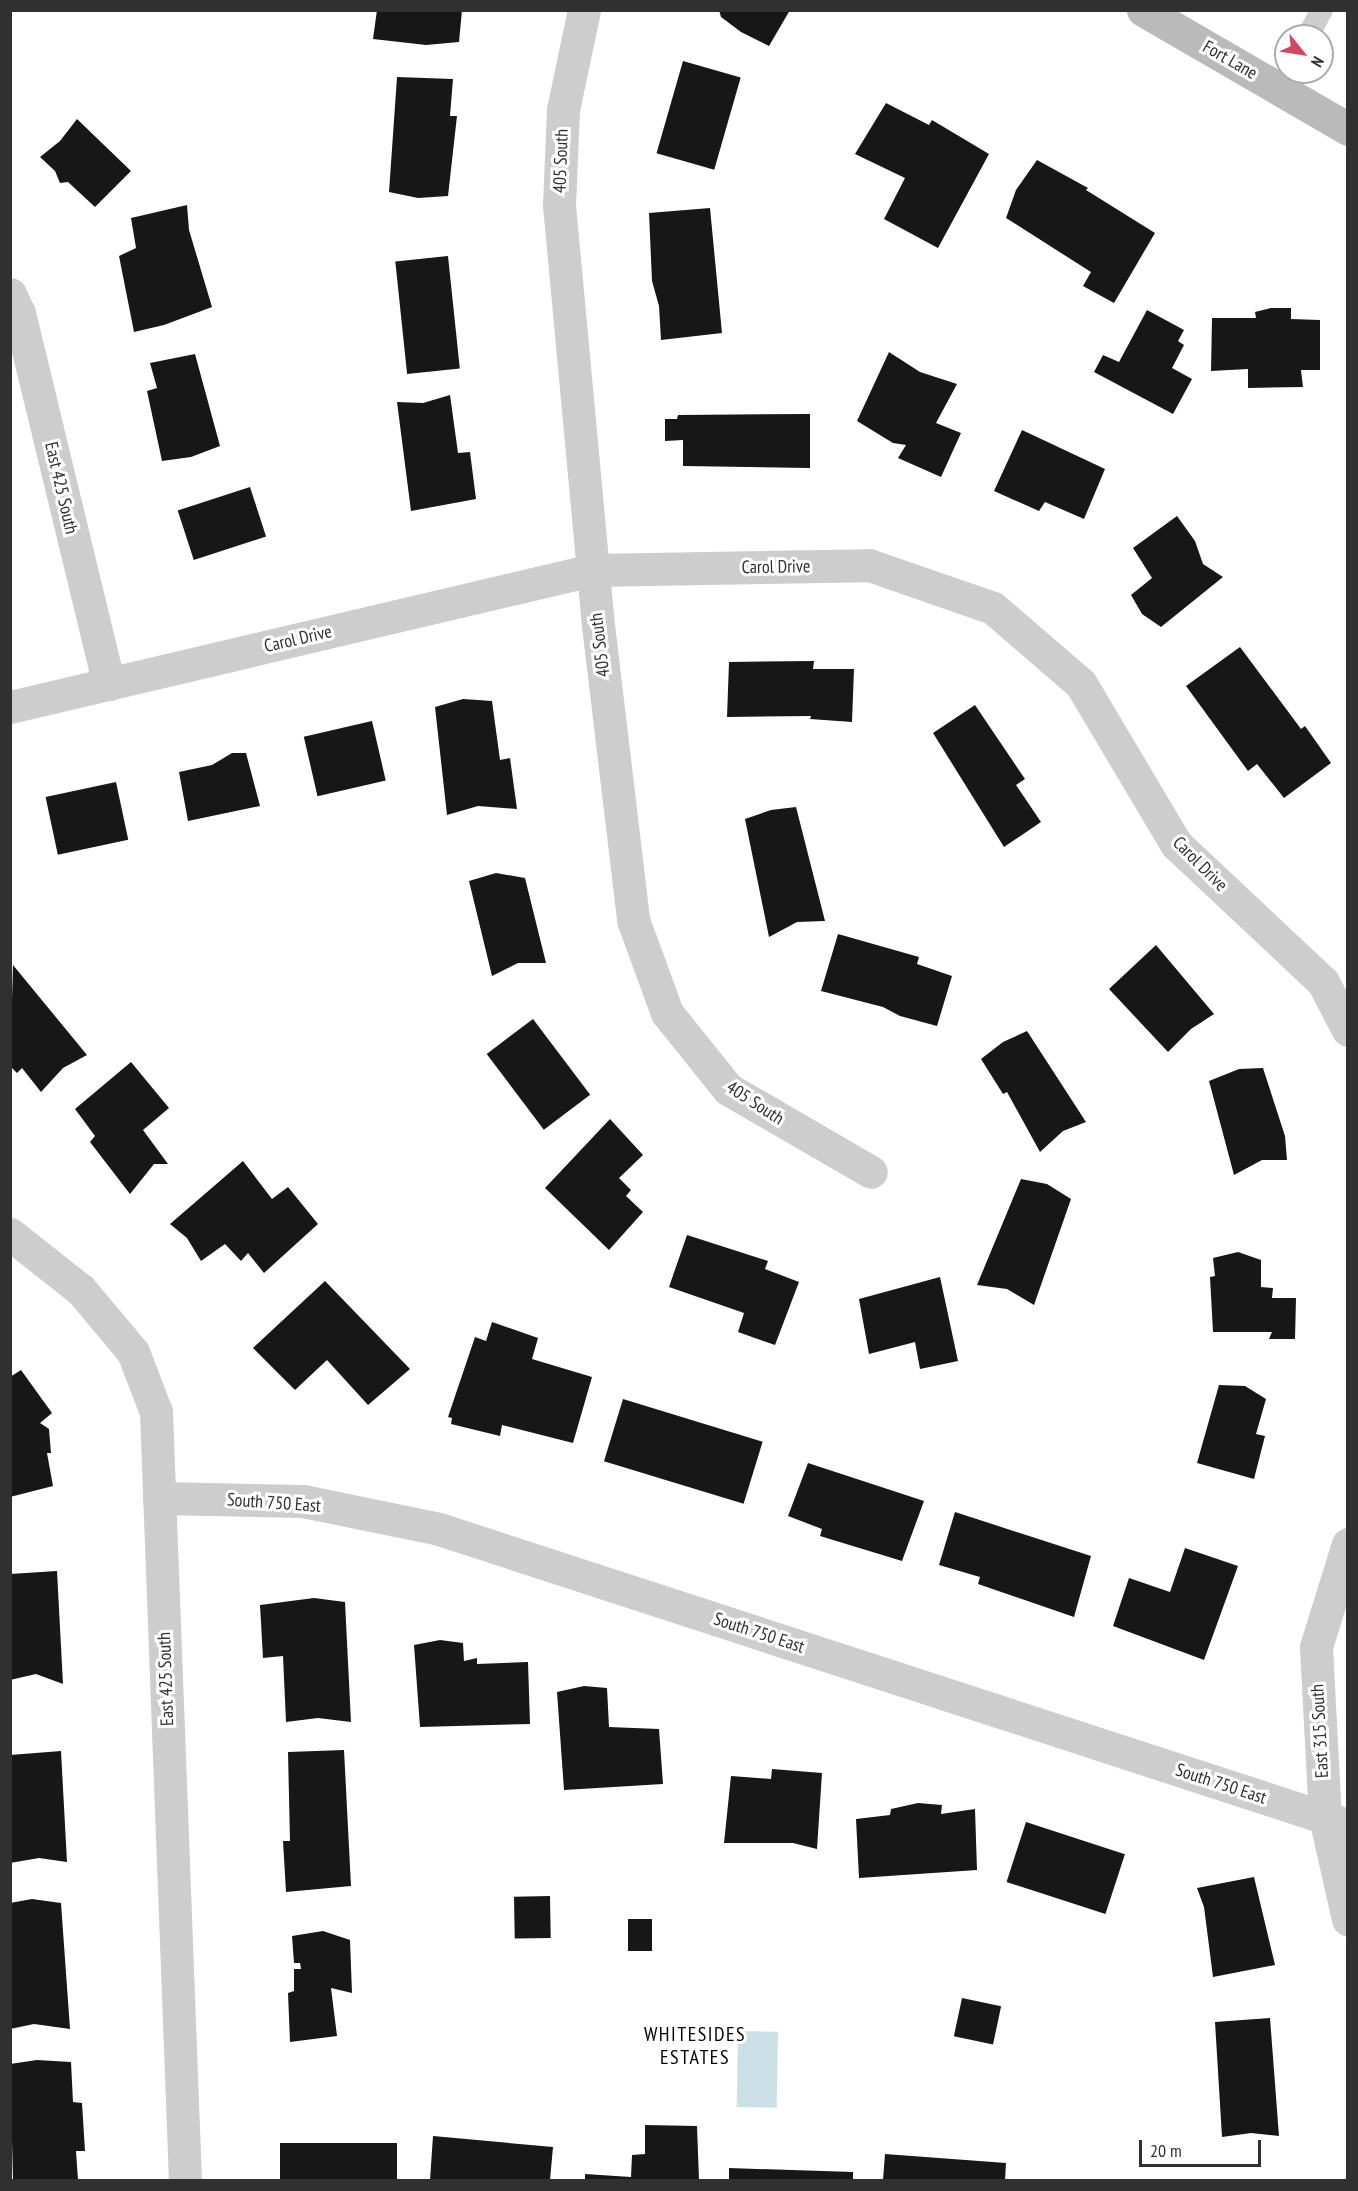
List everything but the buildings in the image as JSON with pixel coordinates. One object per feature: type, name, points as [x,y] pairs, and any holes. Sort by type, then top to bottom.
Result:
[{"type":"main road","name":"Fort Lane","points":[[1143,10],[1274,76]]},
{"type":"main road","name":"Fort Lane","points":[[1287,84],[1347,129]]},
{"type":"street","name":"405 South","points":[[584,10],[563,110],[559,205],[592,570],[633,920],[667,1013],[728,1089],[871,1172]]},
{"type":"street","name":"East 425 South","points":[[10,294],[20,313],[109,684]]},
{"type":"street","name":"Carol Drive","points":[[10,707],[592,570],[869,565],[993,608],[1081,684],[1176,844],[1323,982],[1347,1030]]},
{"type":"street","name":"East 425 South","points":[[10,1234],[81,1290],[133,1352],[156,1412],[185,2181]]},
{"type":"street","name":"South 750 East","points":[[159,1498],[303,1501],[439,1529],[1336,1821]]},
{"type":"street","name":"East 315 South","points":[[1347,1544],[1316,1647],[1347,1919]]},
{"type":"lane","points":[[1314,24],[1322,10]]},
{"type":"shaded area","points":[[738,2031],[778,2032],[777,2108],[737,2107]]},
{"type":"district","name":"WHITESIDES ESTATES","points":[[695,2046]]}]
